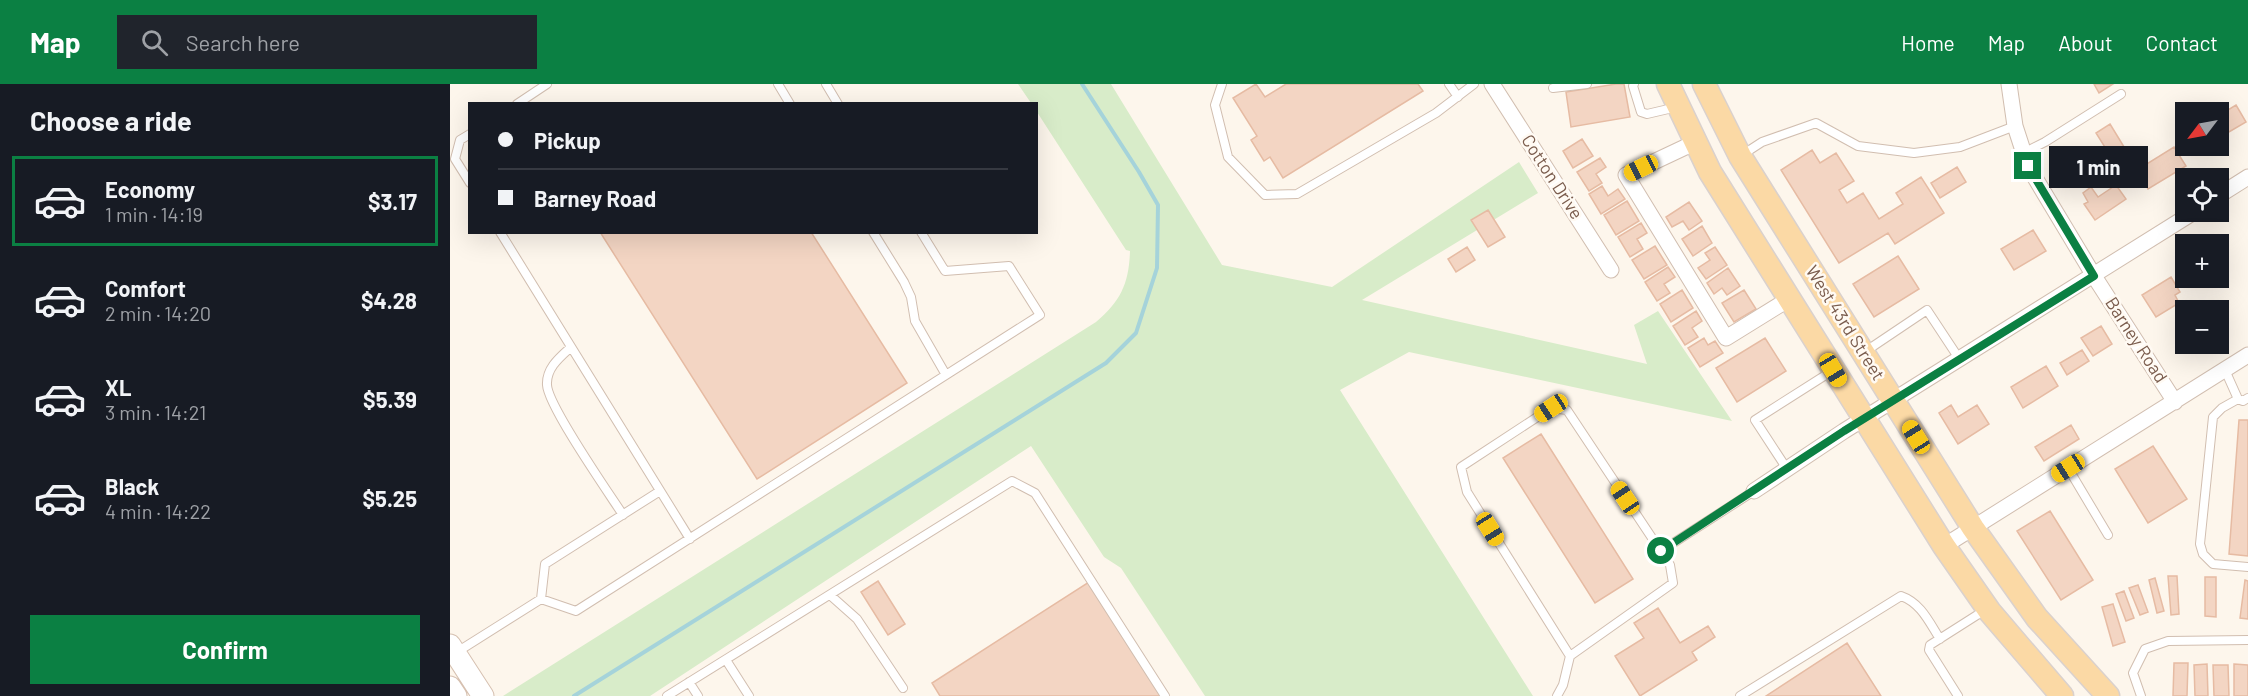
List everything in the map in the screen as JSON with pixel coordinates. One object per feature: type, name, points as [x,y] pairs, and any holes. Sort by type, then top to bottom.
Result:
[{"type":"main road","name":"West 43rd Street","points":[[1668,84],[1710,172],[1863,420],[1944,546],[1987,608],[2062,696]]},
{"type":"main road","name":"West 43rd Street","points":[[1704,84],[1740,156],[1973,528],[2037,618],[2108,696]]},
{"type":"main road","points":[[1710,172],[1740,156]]},
{"type":"main road","points":[[452,651],[483,696]]},
{"type":"main road","points":[[450,687],[456,696]]},
{"type":"street","name":"Cotton Drive","points":[[1492,84],[1611,270]]},
{"type":"street","name":"Barney Road","points":[[2009,84],[2015,126],[2028,166],[2094,276],[2175,402]]},
{"type":"street","points":[[1696,142],[1626,175],[1726,338],[1789,299]]},
{"type":"street","points":[[2229,189],[2248,177]]},
{"type":"street","points":[[1754,491],[2178,222]]},
{"type":"street","points":[[1944,546],[2248,355]]},
{"type":"lane","points":[[520,102],[547,84]]},
{"type":"lane","points":[[778,84],[789,102]]},
{"type":"lane","points":[[826,84],[837,102]]},
{"type":"lane","points":[[1222,84],[1215,105],[1228,157],[1265,195],[1297,194],[1436,113],[1474,84]]},
{"type":"lane","points":[[1449,84],[1458,97]]},
{"type":"lane","points":[[1553,88],[1587,84]]},
{"type":"lane","points":[[1634,84],[1641,111],[1647,114],[1679,106]]},
{"type":"lane","points":[[2023,153],[2045,142],[2121,94]]},
{"type":"lane","points":[[1740,156],[1762,142],[1816,123],[1858,146],[1914,153],[1959,147],[2015,126]]},
{"type":"lane","points":[[468,135],[460,140],[455,159],[468,180]]},
{"type":"lane","points":[[501,234],[690,539]]},
{"type":"lane","points":[[874,234],[904,282],[911,297],[915,321],[946,375]]},
{"type":"lane","points":[[452,651],[541,600],[576,611],[1040,315],[1010,266],[945,271],[922,234]]},
{"type":"lane","points":[[1863,352],[1927,310],[1960,360]]},
{"type":"lane","points":[[571,346],[552,365],[547,385],[555,406],[623,515]]},
{"type":"lane","points":[[1787,469],[1755,420],[1833,370]]},
{"type":"lane","points":[[2224,370],[2238,399],[2243,401],[2248,399]]},
{"type":"lane","points":[[2238,399],[2222,408],[2213,417],[2200,544],[2203,554],[2212,564],[2248,567]]},
{"type":"lane","points":[[1557,696],[1563,686],[1570,656],[1673,583],[1670,565],[1567,410],[1551,408],[1461,467],[1467,492],[1570,656]]},
{"type":"lane","points":[[2068,468],[2108,535]]},
{"type":"lane","points":[[667,696],[1012,481],[1035,493],[1165,696]]},
{"type":"lane","points":[[541,600],[545,564],[660,491]]},
{"type":"lane","points":[[1661,551],[1754,491]]},
{"type":"lane","points":[[830,595],[856,619],[903,688]]},
{"type":"lane","points":[[1740,696],[1901,596],[1910,599],[1919,607],[1940,639]]},
{"type":"lane","points":[[1958,696],[1929,650],[1930,645],[1987,608]]},
{"type":"lane","points":[[2141,696],[2133,672],[2145,649],[2168,641],[2248,640]]},
{"type":"lane","points":[[726,660],[749,696]]},
{"type":"lane","points":[[689,682],[698,696]]},
{"type":"green space","points":[[1018,84],[1111,84],[1222,265],[1332,287],[1519,162],[1538,193],[1362,300],[1647,364],[1634,325],[1658,311],[1732,421],[1409,352],[1340,390],[1533,696],[1205,696],[1121,568],[1104,557],[1031,446],[650,696],[503,696],[1096,322],[1112,307],[1122,291],[1128,273],[1130,251],[1126,250],[1038,114],[1038,102],[1030,102]]},
{"type":"building","points":[[1256,84],[1265,97],[1286,84],[1418,84],[1423,91],[1283,178],[1270,157],[1264,161],[1251,140],[1257,136],[1233,98]]},
{"type":"building","points":[[1624,84],[1630,117],[1571,127],[1566,92]]},
{"type":"building","points":[[2094,84],[2113,84],[2099,93]]},
{"type":"building","points":[[2236,105],[2246,122],[2229,132],[2229,109]]},
{"type":"building","points":[[2110,124],[2132,160],[2118,168],[2096,133]]},
{"type":"building","points":[[1582,139],[1593,156],[1573,168],[1563,151]]},
{"type":"building","points":[[2174,147],[2175,156],[2180,156],[2186,166],[2175,168],[2175,173],[2148,189],[2137,170]]},
{"type":"building","points":[[1812,150],[1820,163],[1836,153],[1854,181],[1839,190],[1847,203],[1863,193],[1879,219],[1903,204],[1896,193],[1921,177],[1944,213],[1895,244],[1888,233],[1839,263],[1781,170]]},
{"type":"building","points":[[1600,158],[1606,167],[1596,174],[1602,183],[1589,191],[1577,172]]},
{"type":"building","points":[[1957,167],[1966,182],[1940,198],[1931,183]]},
{"type":"building","points":[[2116,185],[2126,199],[2095,220],[2084,204],[2088,202],[2083,193],[2091,187],[2098,197]]},
{"type":"building","points":[[1602,186],[1608,196],[1618,189],[1625,199],[1601,214],[1589,194]]},
{"type":"building","points":[[1627,201],[1639,221],[1616,235],[1604,215]]},
{"type":"building","points":[[1689,202],[1702,221],[1689,230],[1683,221],[1672,227],[1666,217]]},
{"type":"building","points":[[1488,210],[1505,237],[1488,247],[1471,220]]},
{"type":"building","points":[[1641,223],[1647,233],[1637,239],[1643,249],[1630,257],[1618,237]]},
{"type":"building","points":[[1702,226],[1712,243],[1693,256],[1682,239]]},
{"type":"building","points":[[2033,230],[2046,251],[2014,270],[2001,249]]},
{"type":"building","points":[[601,234],[812,234],[907,383],[757,479]]},
{"type":"building","points":[[1655,246],[1667,265],[1644,279],[1632,260]]},
{"type":"building","points":[[1467,247],[1475,260],[1456,272],[1448,259]]},
{"type":"building","points":[[1715,247],[1727,265],[1706,279],[1698,268],[1710,260],[1705,253]]},
{"type":"building","points":[[1898,256],[1919,289],[1874,317],[1853,284]]},
{"type":"building","points":[[1668,267],[1675,277],[1664,284],[1670,293],[1657,301],[1645,282]]},
{"type":"building","points":[[1728,268],[1740,286],[1727,295],[1722,288],[1714,294],[1707,283]]},
{"type":"building","points":[[2171,277],[2175,288],[2180,292],[2175,295],[2178,300],[2175,300],[2175,305],[2156,317],[2142,295]]},
{"type":"building","points":[[1682,290],[1693,308],[1671,322],[1660,304]]},
{"type":"building","points":[[1744,290],[1756,309],[1734,322],[1722,303]]},
{"type":"building","points":[[1696,311],[1702,321],[1692,328],[1698,337],[1685,345],[1673,326]]},
{"type":"building","points":[[2101,326],[2112,344],[2093,356],[2081,338]]},
{"type":"building","points":[[1704,338],[1708,345],[1715,341],[1723,353],[1700,367],[1688,348]]},
{"type":"building","points":[[1765,338],[1786,371],[1737,402],[1716,368]]},
{"type":"building","points":[[2082,350],[2089,361],[2067,375],[2060,363]]},
{"type":"building","points":[[2046,366],[2058,386],[2023,408],[2011,387]]},
{"type":"building","points":[[1951,405],[1958,417],[1977,405],[1989,424],[1958,444],[1939,413]]},
{"type":"building","points":[[2239,420],[2248,420],[2248,556],[2229,554]]},
{"type":"building","points":[[2071,425],[2079,439],[2044,461],[2035,447]]},
{"type":"building","points":[[1541,434],[1633,579],[1595,603],[1503,458]]},
{"type":"building","points":[[2153,446],[2187,499],[2148,523],[2115,469]]},
{"type":"building","points":[[2050,511],[2093,580],[2061,600],[2017,531]]},
{"type":"building","points":[[2168,576],[2177,576],[2179,614],[2171,615]]},
{"type":"building","points":[[2205,577],[2216,577],[2216,617],[2205,616]]},
{"type":"building","points":[[2155,578],[2164,611],[2157,613],[2149,580]]},
{"type":"building","points":[[2245,580],[2248,581],[2248,619],[2240,618]]},
{"type":"building","points":[[878,581],[905,624],[888,635],[861,592]]},
{"type":"building","points":[[1089,582],[1162,696],[940,696],[932,683]]},
{"type":"building","points":[[2138,585],[2148,612],[2140,615],[2129,588]]},
{"type":"building","points":[[2124,591],[2134,618],[2126,621],[2116,594]]},
{"type":"building","points":[[2113,604],[2125,642],[2113,646],[2102,607]]},
{"type":"building","points":[[1658,608],[1680,643],[1708,626],[1715,637],[1692,652],[1697,660],[1640,696],[1615,656],[1644,638],[1634,623]]},
{"type":"building","points":[[1847,643],[1881,696],[1766,696]]},
{"type":"building","points":[[2174,663],[2188,663],[2187,696],[2173,696]]},
{"type":"building","points":[[2207,664],[2208,696],[2195,696],[2194,665]]},
{"type":"building","points":[[2234,664],[2248,665],[2248,696],[2234,696]]},
{"type":"building","points":[[2213,665],[2228,665],[2229,696],[2214,696]]},
{"type":"waterway","points":[[574,696],[1106,363],[1136,333],[1157,268],[1158,205],[1082,84]]},
{"type":"route","points":[[1661,551],[1844,431],[2094,276],[2028,166]]}]
